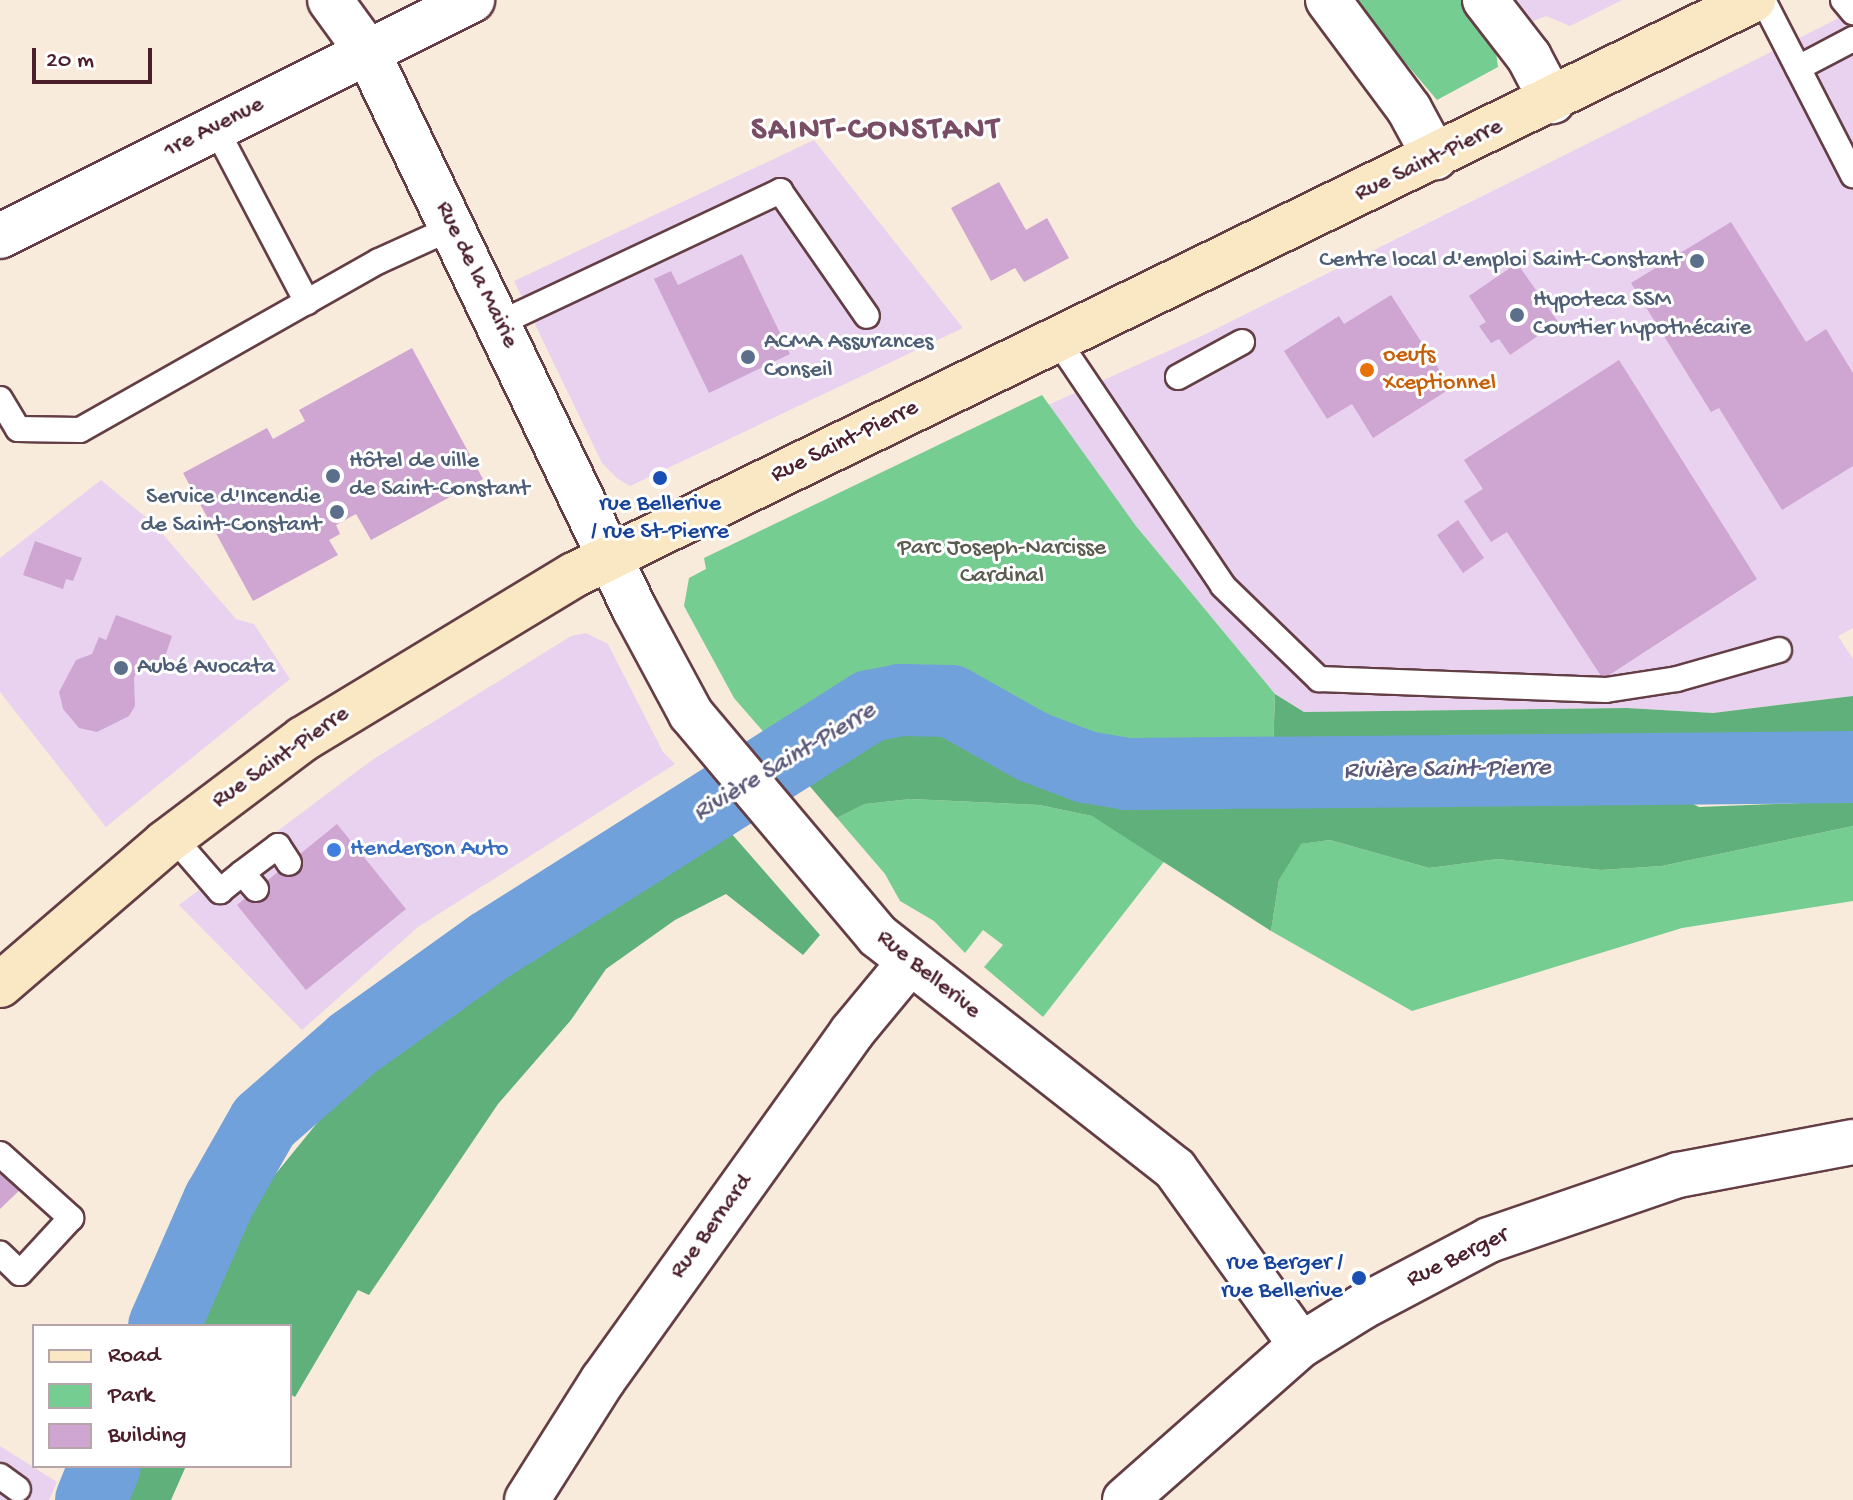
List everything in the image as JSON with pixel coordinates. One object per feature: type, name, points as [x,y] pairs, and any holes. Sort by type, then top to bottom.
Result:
[{"type":"main road","name":"Rue Saint-Pierre","points":[[0,985],[173,837],[366,698],[611,556],[1552,101],[1753,0]]},
{"type":"street","name":"Rue de la Mairie","points":[[330,0],[367,51],[611,556]]},
{"type":"street","name":"1re Avenue","points":[[0,236],[472,0]]},
{"type":"street","points":[[1328,0],[1409,109],[1435,157]]},
{"type":"street","points":[[1485,0],[1529,57],[1552,101]]},
{"type":"street","name":"Rue Bellerive","points":[[611,556],[669,677],[712,743],[849,906],[909,963],[1175,1169],[1301,1345]]},
{"type":"street","name":"Rue Bernard","points":[[527,1500],[612,1367],[852,1032],[909,963]]},
{"type":"street","name":"Rue Berger","points":[[1125,1500],[1301,1345],[1444,1262],[1541,1219],[1719,1165],[1853,1142]]},
{"type":"lane","points":[[1763,0],[1853,175]]},
{"type":"lane","points":[[1843,0],[1853,12]]},
{"type":"lane","points":[[1798,68],[1853,39]]},
{"type":"lane","points":[[215,127],[307,302]]},
{"type":"lane","points":[[500,323],[780,191],[867,316]]},
{"type":"lane","points":[[0,399],[18,429],[80,430],[307,302],[454,227]]},
{"type":"lane","points":[[1058,341],[1223,586],[1319,679],[1606,690],[1677,679],[1779,650]]},
{"type":"lane","points":[[1178,377],[1242,342]]},
{"type":"lane","points":[[173,837],[220,891],[249,881],[278,846],[289,863]]},
{"type":"lane","points":[[0,1154],[71,1218],[20,1273],[0,1254]]},
{"type":"shaded area","points":[[1512,0],[1622,0],[1570,26],[1546,16],[1531,22]]},
{"type":"shaded area","points":[[1853,11],[1853,628],[1838,636],[1853,659],[1853,696],[1713,713],[1627,708],[1304,712],[1275,694],[1136,526],[1048,405],[1206,334]]},
{"type":"shaded area","points":[[814,140],[963,328],[630,486],[602,463],[514,281]]},
{"type":"shaded area","points":[[101,480],[154,524],[236,619],[254,624],[290,679],[106,827],[0,692],[0,558]]},
{"type":"shaded area","points":[[586,633],[608,644],[663,752],[675,764],[418,927],[302,1030],[179,905],[372,760],[571,636]]},
{"type":"shaded area","points":[[0,1446],[57,1482],[49,1500],[0,1500]]},
{"type":"green space","points":[[1352,0],[1461,0],[1495,45],[1498,67],[1437,100]]},
{"type":"green space","name":"Parc Joseph-Narcisse Cardinal","points":[[1042,395],[1136,526],[1275,694],[1273,753],[1080,758],[958,684],[900,683],[856,693],[774,744],[734,698],[684,606],[689,578],[706,569],[704,558]]},
{"type":"green space","points":[[1275,694],[1304,712],[1627,708],[1713,713],[1853,696],[1853,747],[1273,753]]},
{"type":"green space","points":[[951,722],[1114,795],[1203,784],[1276,801],[1649,781],[1699,807],[1853,801],[1853,826],[1662,866],[1601,870],[1498,859],[1429,868],[1330,840],[1301,844],[1279,880],[1271,931],[1092,816],[1039,805],[911,799],[865,804],[837,818],[795,769],[837,742],[899,723]]},
{"type":"green space","points":[[911,799],[1039,805],[1092,816],[1166,859],[1043,1017],[984,967],[1003,945],[983,930],[965,953],[934,921],[900,901],[885,874],[837,818],[865,804]]},
{"type":"green space","points":[[724,825],[820,935],[803,955],[726,894],[675,920],[606,969],[571,1020],[498,1104],[369,1295],[358,1290],[295,1397],[292,1395],[292,1324],[197,1324],[248,1208],[357,1074],[544,942]]},
{"type":"green space","points":[[1853,826],[1853,901],[1682,928],[1412,1011],[1271,931],[1279,880],[1300,844],[1330,840],[1429,868],[1498,859],[1601,870],[1662,866]]},
{"type":"green space","points":[[136,1468],[185,1468],[171,1500],[123,1500]]},
{"type":"building","points":[[999,182],[1026,230],[1047,218],[1069,258],[1024,282],[1015,268],[991,281],[951,208]]},
{"type":"building","points":[[1731,222],[1806,342],[1826,329],[1853,373],[1853,466],[1782,510],[1719,408],[1711,412],[1631,283]]},
{"type":"building","points":[[742,254],[790,354],[709,393],[654,279],[671,271],[678,285]]},
{"type":"building","name":"Hypoteca SSM Courtier hypothécaire","points":[[1517,263],[1558,322],[1510,355],[1499,339],[1491,343],[1479,326],[1486,322],[1469,296]]},
{"type":"building","name":"oeufs Xceptionnel","points":[[1391,295],[1451,388],[1373,438],[1352,404],[1327,419],[1284,351],[1339,316],[1344,324]]},
{"type":"building","name":"Hôtel de ville de Saint-Constant","points":[[412,348],[483,479],[371,540],[356,514],[336,525],[340,534],[329,540],[338,555],[253,601],[183,473],[267,428],[273,439],[305,421],[299,410]]},
{"type":"building","points":[[1619,360],[1757,579],[1603,679],[1507,532],[1491,542],[1464,501],[1483,489],[1464,460]]},
{"type":"building","points":[[1458,520],[1484,558],[1463,573],[1437,535]]},
{"type":"building","points":[[35,541],[82,558],[73,581],[66,579],[63,589],[23,575]]},
{"type":"building","points":[[116,615],[172,636],[163,663],[140,662],[134,678],[135,706],[129,716],[97,732],[79,728],[63,709],[59,692],[76,660],[92,654],[99,637],[106,640]]},
{"type":"building","points":[[337,824],[406,909],[306,990],[237,905]]},
{"type":"building","points":[[0,1163],[23,1187],[0,1209]]},
{"type":"waterway","name":"Rivière Saint-Pierre","points":[[165,1324],[219,1201],[264,1122],[353,1044],[490,946],[870,706],[900,700],[951,701],[1033,747],[1086,767],[1127,774],[1853,767]]},
{"type":"waterway","name":"Rivière Saint-Pierre","points":[[91,1500],[104,1468]]},
{"type":"place","name":"Centre local d'emploi Saint-Constant","points":[[1697,261]]},
{"type":"place","name":"Hypoteca SSM Courtier hypothécaire","points":[[1517,315]]},
{"type":"place","name":"ACMA Assurances Conseil","points":[[748,357]]},
{"type":"place","name":"oeufs Xceptionnel","points":[[1367,370]]},
{"type":"place","name":"Hôtel de ville de Saint-Constant","points":[[333,476]]},
{"type":"place","name":"rue Bellerive / rue St-Pierre","points":[[660,478]]},
{"type":"place","name":"Service d'Incendie de Saint-Constant","points":[[337,512]]},
{"type":"place","name":"Aubé Avocata","points":[[121,668]]},
{"type":"place","name":"Henderson Auto","points":[[334,850]]},
{"type":"place","name":"rue Berger / rue Bellerive","points":[[1359,1278]]},
{"type":"district","name":"SAINT-CONSTANT","points":[[876,131]]}]
